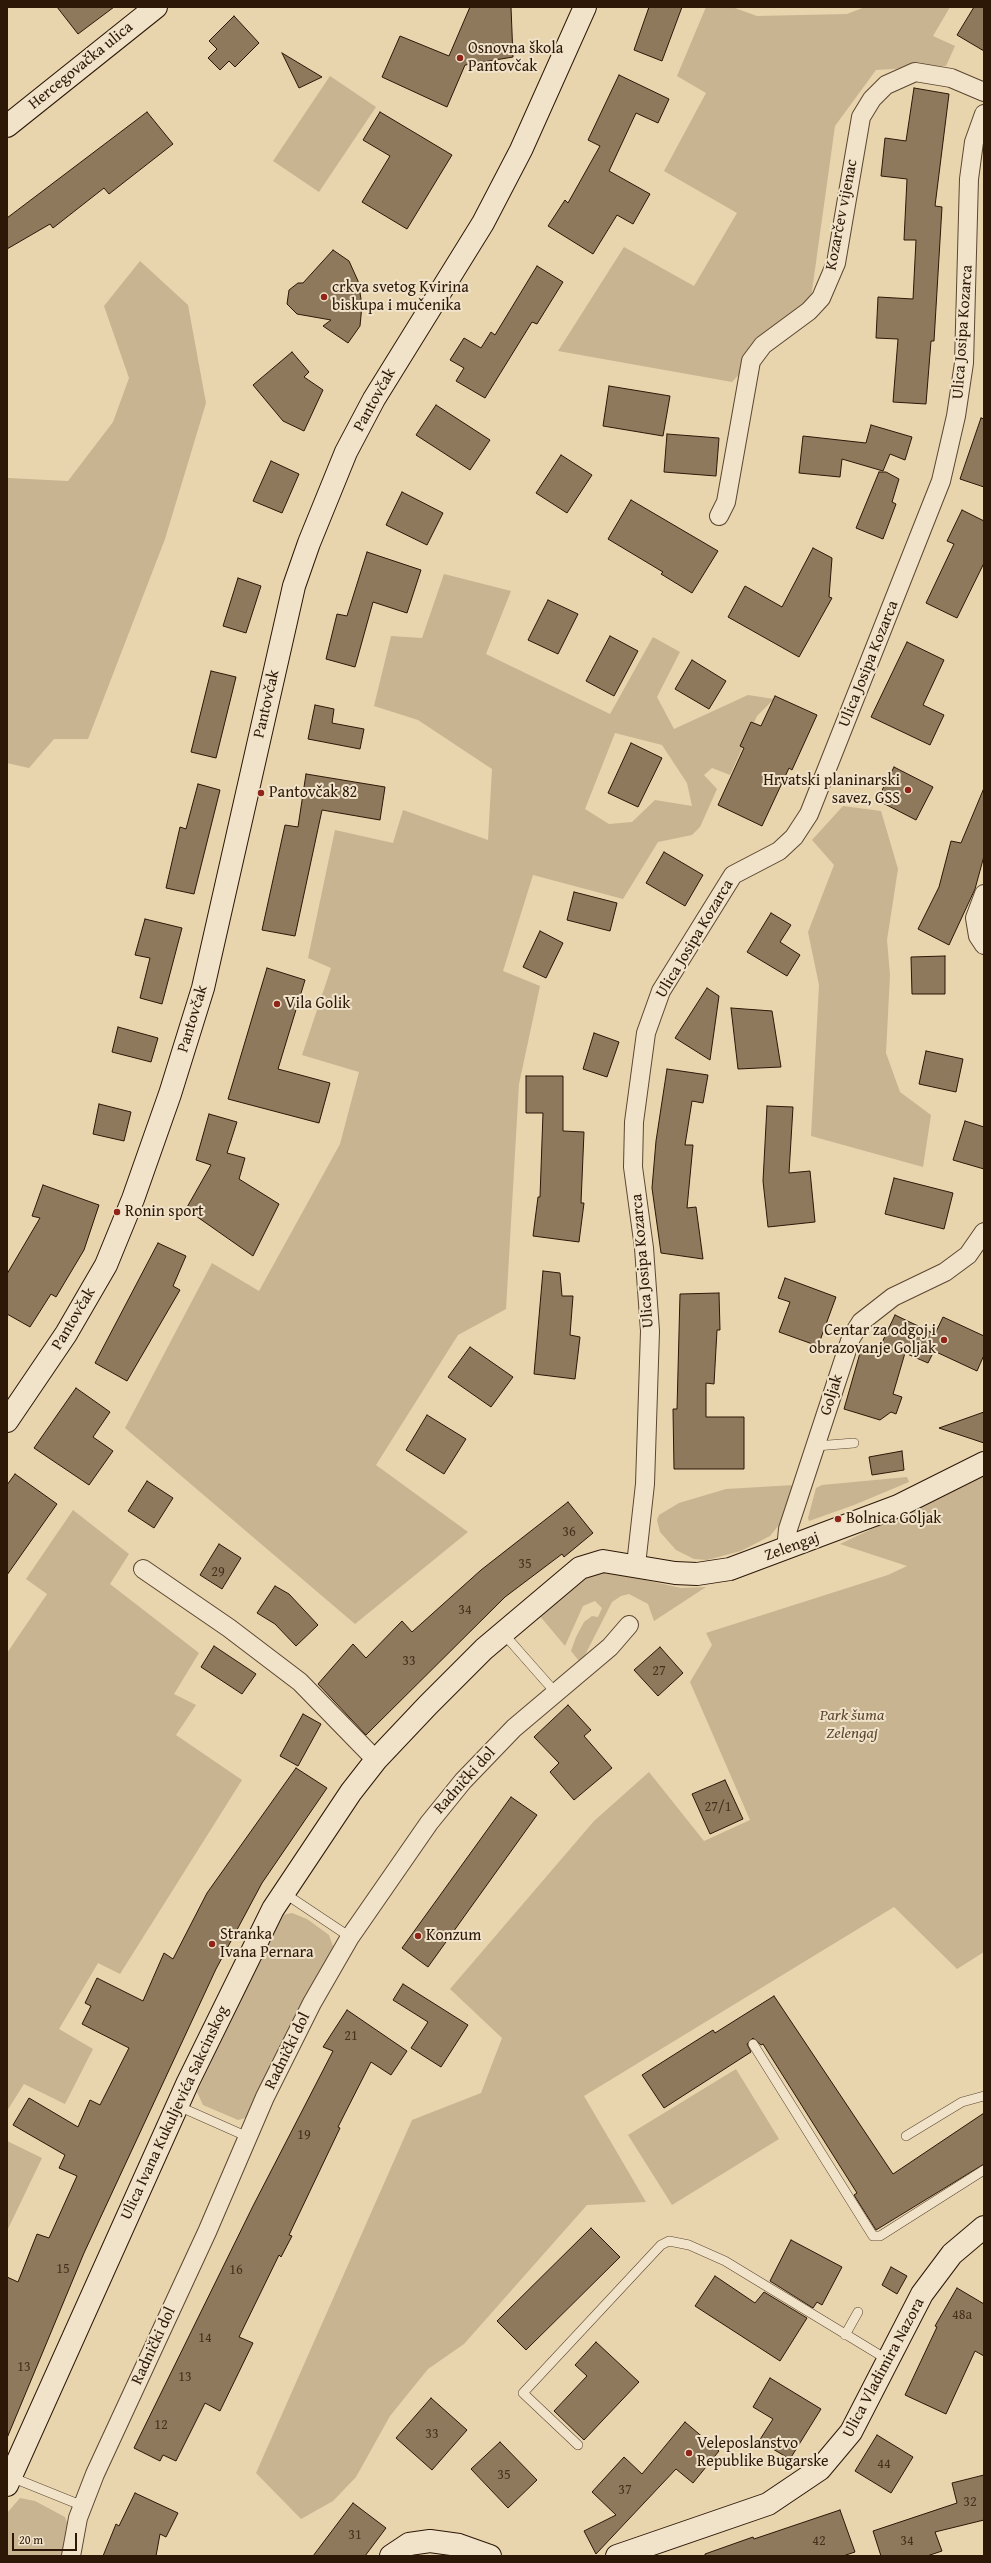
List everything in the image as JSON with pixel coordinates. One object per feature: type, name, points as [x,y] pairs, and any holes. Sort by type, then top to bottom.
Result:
[{"type":"street","name":"Hercegovačka ulica","points":[[7,126],[156,7]]},
{"type":"street","name":"Pantovčak","points":[[7,1421],[66,1334],[106,1265],[133,1199],[170,1094],[203,988],[294,586],[309,543],[346,452],[374,399],[483,224],[522,150],[584,7]]},
{"type":"street","name":"Kozarčev vijenac","points":[[719,516],[726,502],[751,361],[763,345],[809,311],[821,298],[836,263],[861,117],[872,99],[886,85],[915,72],[951,78],[984,92]]},
{"type":"street","name":"Ulica Josipa Kozarca","points":[[636,1565],[645,1484],[650,1331],[644,1248],[633,1167],[634,1122],[646,1033],[661,991],[733,875],[779,851],[794,837],[808,814],[941,481],[956,416],[964,363],[969,179],[974,142],[984,114]]},
{"type":"street","points":[[984,894],[975,918],[978,936],[984,945]]},
{"type":"street","name":"Goljak","points":[[786,1549],[788,1529],[851,1338],[861,1322],[893,1297],[944,1272],[968,1255],[984,1232]]},
{"type":"street","name":"Zelengaj","points":[[636,1565],[675,1573],[714,1573],[786,1549],[898,1506],[984,1463]]},
{"type":"street","name":"Ulica Ivana Kukuljevića Sakcinskog","points":[[9,2481],[178,2106],[266,1922],[283,1892],[326,1826],[376,1760],[428,1705],[503,1632],[580,1568],[603,1561],[636,1565]]},
{"type":"street","points":[[143,1569],[229,1628],[300,1682],[376,1760]]},
{"type":"street","name":"Radnički dol","points":[[71,2556],[74,2533],[95,2474],[207,2232],[265,2097],[312,2002],[350,1937],[429,1823],[463,1781],[514,1728],[613,1644],[629,1625]]},
{"type":"street","name":"Ulica Vladimira Nazora","points":[[618,2556],[768,2504],[806,2481],[833,2456],[847,2438],[922,2294],[952,2254],[984,2227]]},
{"type":"street","points":[[391,2556],[409,2544],[430,2541],[459,2545],[490,2556]]},
{"type":"lane","points":[[816,1446],[854,1443]]},
{"type":"lane","points":[[503,1632],[555,1692]]},
{"type":"lane","points":[[283,1892],[350,1937]]},
{"type":"lane","points":[[753,2044],[873,2236],[880,2236],[984,2170]]},
{"type":"lane","points":[[906,2136],[962,2102],[984,2096]]},
{"type":"lane","points":[[178,2106],[248,2137]]},
{"type":"lane","points":[[578,2445],[523,2393],[661,2245],[669,2241],[689,2245],[724,2261],[888,2360]]},
{"type":"lane","points":[[845,2334],[858,2312]]},
{"type":"lane","points":[[9,2481],[83,2506]]},
{"type":"green space","points":[[706,7],[732,7],[757,16],[847,14],[865,7],[950,7],[933,36],[955,46],[946,66],[876,70],[835,126],[811,298],[732,382],[558,351],[624,247],[694,286],[737,213],[664,171],[706,93],[677,76]]},
{"type":"green space","points":[[330,76],[376,107],[319,192],[273,161]]},
{"type":"green space","points":[[140,261],[188,305],[206,403],[165,539],[88,739],[54,739],[29,768],[7,763],[7,480],[8,478],[68,481],[113,422],[129,378],[104,306]]},
{"type":"green space","points":[[444,574],[511,591],[486,654],[610,714],[653,637],[680,652],[657,697],[674,729],[748,695],[774,699],[757,716],[730,775],[712,768],[704,775],[717,789],[700,827],[692,835],[658,842],[623,899],[533,875],[503,971],[540,986],[519,1084],[506,1309],[458,1335],[376,1465],[468,1532],[355,1624],[125,1428],[212,1263],[259,1291],[340,1144],[359,1072],[302,1055],[331,968],[308,958],[335,830],[393,843],[403,810],[488,840],[492,769],[418,720],[374,706],[391,636],[422,638]],"holes":[[[615,733],[662,745],[687,783],[692,806],[655,800],[632,822],[609,824],[585,809]]]},
{"type":"green space","points":[[843,806],[881,811],[898,869],[887,940],[890,975],[886,1053],[900,1092],[931,1115],[923,1167],[811,1136],[819,985],[808,932],[834,865],[812,840]]},
{"type":"green space","name":"Park šuma Zelengaj","points":[[984,1476],[984,1952],[957,1969],[894,1907],[584,2096],[646,2202],[587,2205],[464,2344],[428,2369],[390,2416],[356,2477],[333,2501],[301,2519],[256,2473],[412,2120],[481,2093],[502,2038],[450,1989],[594,1821],[649,1772],[704,1841],[750,1820],[690,1682],[712,1645],[706,1633],[888,1575],[907,1566],[840,1544]]},
{"type":"green space","points":[[907,1477],[909,1482],[854,1505],[809,1521],[808,1518],[816,1488],[822,1485]]},
{"type":"green space","points":[[794,1485],[779,1525],[770,1536],[741,1551],[707,1560],[694,1559],[676,1550],[660,1532],[657,1520],[659,1515],[679,1503],[726,1489]]},
{"type":"green space","points":[[73,1510],[129,1554],[110,1584],[199,1653],[174,1694],[196,1705],[176,1735],[242,1780],[120,1974],[98,1963],[59,2029],[93,2049],[65,2104],[24,2084],[7,2111],[7,1653],[47,1594],[26,1579]]},
{"type":"green space","points":[[613,1573],[681,1588],[706,1587],[654,1621],[648,1604],[629,1594],[621,1596],[612,1602],[585,1655],[579,1661],[571,1651],[576,1637],[584,1622],[592,1616],[598,1617],[602,1608],[595,1601],[583,1606],[565,1646],[539,1615],[585,1579],[597,1574]]},
{"type":"green space","points":[[292,1913],[307,1919],[329,1935],[334,1949],[249,2117],[238,2120],[203,2105],[197,2092],[282,1915]]},
{"type":"green space","points":[[736,2069],[779,2139],[672,2205],[628,2135]]},
{"type":"green space","points":[[7,2141],[42,2158],[7,2231]]},
{"type":"green space","points":[[20,2498],[35,2501],[65,2517],[69,2528],[62,2556],[7,2556],[7,2513]]},
{"type":"building","points":[[57,7],[114,7],[78,34]]},
{"type":"building","points":[[470,7],[511,7],[513,57],[465,65],[447,107],[382,77],[400,36],[449,56]]},
{"type":"building","points":[[649,7],[682,7],[662,61],[634,50]]},
{"type":"building","points":[[974,7],[984,7],[984,51],[957,35]]},
{"type":"building","points":[[234,16],[259,43],[235,67],[229,61],[220,70],[208,58],[217,49],[209,41]]},
{"type":"building","points":[[282,53],[322,77],[299,88]]},
{"type":"building","points":[[619,75],[669,99],[658,123],[636,113],[609,171],[650,194],[633,224],[617,215],[593,254],[548,226],[565,200],[568,203],[600,146],[588,140]]},
{"type":"building","points":[[914,88],[949,94],[935,206],[942,207],[934,341],[931,341],[926,404],[893,402],[898,339],[876,338],[878,297],[913,299],[916,240],[904,240],[907,179],[881,176],[885,138],[906,141]]},
{"type":"building","points":[[147,112],[173,144],[109,194],[104,188],[53,228],[50,224],[7,249],[7,218]]},
{"type":"building","points":[[380,112],[452,155],[407,229],[362,202],[390,156],[363,140]]},
{"type":"building","name":"crkva svetog Kvirina biskupa i mučenika","points":[[333,250],[349,261],[358,281],[362,305],[360,326],[348,343],[323,326],[331,320],[297,314],[287,304],[289,290],[298,283],[303,283]]},
{"type":"building","points":[[537,266],[563,282],[537,324],[532,322],[485,398],[456,381],[464,368],[450,360],[464,338],[481,348],[491,332],[495,335]]},
{"type":"building","points":[[292,352],[309,372],[304,377],[323,390],[304,431],[283,421],[253,385]]},
{"type":"building","points":[[609,386],[670,396],[663,436],[603,426]]},
{"type":"building","points":[[436,405],[490,440],[470,470],[416,435]]},
{"type":"building","points":[[981,418],[984,419],[984,487],[960,479]]},
{"type":"building","points":[[871,425],[912,437],[905,460],[890,454],[883,471],[842,459],[840,477],[799,473],[803,436],[866,443]]},
{"type":"building","points":[[667,434],[719,438],[716,476],[664,472]]},
{"type":"building","points":[[561,455],[592,475],[567,513],[536,493]]},
{"type":"building","points":[[271,461],[299,474],[282,513],[253,501]]},
{"type":"building","points":[[879,472],[886,472],[899,479],[892,502],[896,504],[883,539],[856,528]]},
{"type":"building","points":[[402,492],[443,513],[427,545],[386,525]]},
{"type":"building","points":[[631,500],[718,551],[692,593],[661,574],[663,572],[608,539]]},
{"type":"building","points":[[962,510],[984,521],[984,563],[957,618],[926,603],[954,544],[947,541]]},
{"type":"building","points":[[813,548],[832,558],[829,597],[832,598],[799,657],[728,617],[745,586],[782,607]]},
{"type":"building","points":[[367,552],[421,570],[407,613],[373,602],[355,667],[326,659],[337,614],[347,616]]},
{"type":"building","points":[[238,578],[261,586],[246,633],[223,626]]},
{"type":"building","points":[[548,600],[578,614],[558,654],[528,640]]},
{"type":"building","points":[[610,636],[638,651],[614,696],[586,681]]},
{"type":"building","points":[[907,642],[944,660],[923,705],[944,715],[930,745],[871,717]]},
{"type":"building","points":[[692,660],[726,681],[709,709],[675,689]]},
{"type":"building","points":[[211,671],[236,677],[216,758],[191,752]]},
{"type":"building","points":[[775,696],[817,715],[792,770],[789,768],[762,826],[718,805],[744,748],[740,746],[751,722],[761,726]]},
{"type":"building","points":[[315,705],[334,709],[332,723],[364,729],[360,749],[308,739]]},
{"type":"building","points":[[631,743],[662,758],[638,807],[608,793]]},
{"type":"building","points":[[894,767],[933,787],[916,820],[877,800]]},
{"type":"building","points":[[306,774],[385,787],[380,820],[322,810],[295,936],[262,930],[285,825],[298,827]]},
{"type":"building","points":[[198,784],[220,790],[194,894],[166,888],[180,827],[186,829]]},
{"type":"building","points":[[984,788],[984,856],[975,889],[949,945],[918,929],[939,887],[951,841],[961,843]]},
{"type":"building","points":[[664,852],[703,875],[685,906],[646,883]]},
{"type":"building","points":[[574,892],[617,903],[610,931],[567,920]]},
{"type":"building","points":[[771,913],[791,925],[780,942],[800,955],[787,976],[747,952]]},
{"type":"building","points":[[145,919],[182,928],[162,1004],[140,998],[150,958],[135,955]]},
{"type":"building","points":[[540,931],[563,943],[546,978],[523,967]]},
{"type":"building","points":[[945,956],[945,994],[912,994],[911,957]]},
{"type":"building","points":[[267,968],[305,980],[278,1069],[330,1083],[319,1123],[228,1099]]},
{"type":"building","points":[[707,988],[719,996],[710,1060],[675,1038]]},
{"type":"building","points":[[731,1008],[772,1011],[781,1067],[738,1069]]},
{"type":"building","points":[[118,1027],[158,1038],[151,1062],[112,1052]]},
{"type":"building","points":[[594,1033],[619,1042],[607,1077],[583,1069]]},
{"type":"building","points":[[926,1051],[963,1059],[956,1092],[919,1084]]},
{"type":"building","points":[[667,1069],[708,1075],[703,1103],[692,1101],[685,1145],[693,1145],[687,1208],[696,1207],[703,1259],[661,1253],[652,1188],[656,1141]]},
{"type":"building","points":[[526,1076],[563,1076],[563,1131],[584,1132],[581,1203],[584,1203],[579,1242],[533,1236],[538,1197],[540,1197],[543,1113],[526,1113]]},
{"type":"building","points":[[99,1104],[131,1112],[124,1141],[93,1134]]},
{"type":"building","points":[[767,1106],[793,1107],[789,1173],[810,1171],[815,1222],[768,1227],[763,1181]]},
{"type":"building","points":[[209,1114],[237,1122],[227,1153],[245,1158],[239,1179],[279,1204],[253,1256],[186,1209],[211,1165],[196,1160]]},
{"type":"building","points":[[965,1121],[984,1127],[984,1169],[953,1160]]},
{"type":"building","points":[[894,1178],[953,1193],[944,1229],[885,1214]]},
{"type":"building","points":[[43,1185],[99,1205],[84,1250],[56,1297],[51,1294],[30,1327],[7,1314],[7,1274],[40,1218],[32,1216]]},
{"type":"building","points":[[158,1243],[186,1256],[173,1286],[180,1290],[127,1381],[95,1363]]},
{"type":"building","points":[[543,1271],[560,1273],[562,1296],[573,1296],[570,1335],[580,1337],[575,1379],[534,1374]]},
{"type":"building","points":[[785,1278],[836,1297],[818,1346],[779,1332],[790,1302],[778,1298]]},
{"type":"building","points":[[719,1293],[720,1330],[717,1330],[714,1384],[706,1383],[706,1417],[744,1417],[744,1469],[674,1469],[673,1409],[677,1409],[680,1294]]},
{"type":"building","points":[[895,1315],[935,1334],[943,1317],[984,1336],[984,1355],[977,1371],[934,1351],[928,1363],[905,1353],[893,1394],[902,1397],[896,1414],[891,1412],[880,1420],[844,1409],[862,1346],[878,1351]]},
{"type":"building","points":[[470,1347],[513,1377],[491,1407],[448,1377]]},
{"type":"building","points":[[76,1388],[110,1412],[93,1437],[113,1451],[89,1485],[34,1448]]},
{"type":"building","points":[[984,1412],[984,1443],[939,1428]]},
{"type":"building","points":[[427,1415],[466,1439],[444,1474],[406,1450]]},
{"type":"building","points":[[902,1451],[904,1470],[872,1475],[869,1457]]},
{"type":"building","points":[[15,1474],[57,1504],[7,1575],[7,1485]]},
{"type":"building","points":[[147,1481],[173,1498],[154,1528],[128,1511]]},
{"type":"building","points":[[568,1502],[593,1533],[564,1557],[562,1554],[505,1597],[366,1735],[318,1684],[353,1644],[366,1658],[402,1621],[412,1632],[481,1570]]},
{"type":"building","points":[[219,1544],[241,1558],[222,1589],[200,1575]]},
{"type":"building","points":[[275,1586],[289,1594],[318,1625],[296,1646],[275,1624],[257,1613]]},
{"type":"building","points":[[214,1646],[256,1674],[242,1694],[201,1667]]},
{"type":"building","points":[[660,1647],[683,1673],[658,1696],[634,1670]]},
{"type":"building","points":[[568,1705],[591,1730],[584,1736],[612,1768],[574,1800],[550,1772],[559,1763],[534,1737]]},
{"type":"building","points":[[303,1714],[321,1724],[298,1766],[280,1756]]},
{"type":"building","points":[[296,1768],[327,1788],[262,1883],[216,1969],[84,2253],[7,2438],[7,2277],[18,2282],[37,2234],[49,2238],[77,2176],[59,2168],[65,2155],[13,2125],[29,2098],[78,2127],[90,2100],[100,2105],[129,2048],[82,2024],[91,2006],[85,2003],[97,1978],[143,2001],[164,1953],[173,1959],[207,1893]]},
{"type":"building","points":[[725,1780],[743,1819],[710,1834],[692,1794]]},
{"type":"building","points":[[511,1797],[537,1815],[428,1967],[402,1948]]},
{"type":"building","points":[[403,1984],[468,2025],[441,2067],[411,2048],[428,2022],[393,2000]]},
{"type":"building","points":[[774,1996],[893,2174],[984,2113],[984,2164],[876,2230],[854,2195],[857,2193],[763,2044],[761,2045],[753,2038],[747,2044],[751,2052],[664,2108],[642,2075],[713,2030],[715,2033]]},
{"type":"building","points":[[347,2010],[407,2051],[391,2075],[371,2062],[338,2127],[340,2128],[289,2235],[292,2236],[281,2257],[279,2255],[239,2337],[253,2343],[220,2411],[205,2403],[176,2461],[163,2455],[160,2461],[134,2448],[253,2206],[333,2051],[323,2047]]},
{"type":"building","points":[[591,2228],[620,2257],[526,2350],[497,2321]]},
{"type":"building","points":[[791,2240],[842,2267],[822,2305],[817,2302],[813,2308],[770,2281]]},
{"type":"building","points":[[891,2267],[907,2276],[897,2294],[882,2285]]},
{"type":"building","points":[[715,2276],[755,2303],[764,2292],[807,2318],[780,2361],[695,2306]]},
{"type":"building","points":[[957,2288],[984,2304],[984,2356],[975,2351],[946,2414],[905,2395],[937,2327],[935,2326]]},
{"type":"building","points":[[596,2342],[639,2382],[584,2440],[554,2411],[587,2376],[575,2365]]},
{"type":"building","points":[[770,2378],[821,2409],[790,2459],[759,2441],[773,2419],[753,2407]]},
{"type":"building","points":[[431,2398],[467,2430],[432,2470],[396,2438]]},
{"type":"building","points":[[685,2422],[719,2451],[693,2483],[676,2469],[596,2554],[584,2531],[616,2515],[592,2492],[624,2457],[642,2474]]},
{"type":"building","points":[[877,2435],[913,2457],[891,2493],[855,2471]]},
{"type":"building","points":[[500,2442],[537,2480],[508,2508],[471,2469]]},
{"type":"building","points":[[984,2475],[984,2520],[935,2532],[942,2551],[927,2556],[881,2556],[873,2531],[957,2503],[952,2483]]},
{"type":"building","points":[[135,2493],[178,2513],[166,2537],[160,2534],[156,2556],[103,2556],[116,2524],[119,2526]]},
{"type":"building","points":[[353,2503],[386,2528],[365,2556],[313,2556]]},
{"type":"building","points":[[840,2510],[855,2552],[843,2556],[705,2556],[705,2554],[753,2537],[754,2539]]},
{"type":"place","name":"Osnovna škola Pantovčak","points":[[460,58]]},
{"type":"place","name":"crkva svetog Kvirina biskupa i mučenika","points":[[324,297]]},
{"type":"place","name":"Hrvatski planinarski savez, GSS","points":[[908,790]]},
{"type":"place","name":"Pantovčak 82","points":[[261,793]]},
{"type":"place","name":"Vila Golik","points":[[277,1004]]},
{"type":"place","name":"Ronin sport","points":[[117,1212]]},
{"type":"place","name":"Centar za odgoj i obrazovanje Goljak","points":[[944,1340]]},
{"type":"place","name":"Bolnica Goljak","points":[[838,1519]]},
{"type":"place","name":"Konzum","points":[[418,1936]]},
{"type":"place","name":"Stranka Ivana Pernara","points":[[212,1944]]},
{"type":"place","name":"Veleposlanstvo Republike Bugarske","points":[[689,2453]]}]
